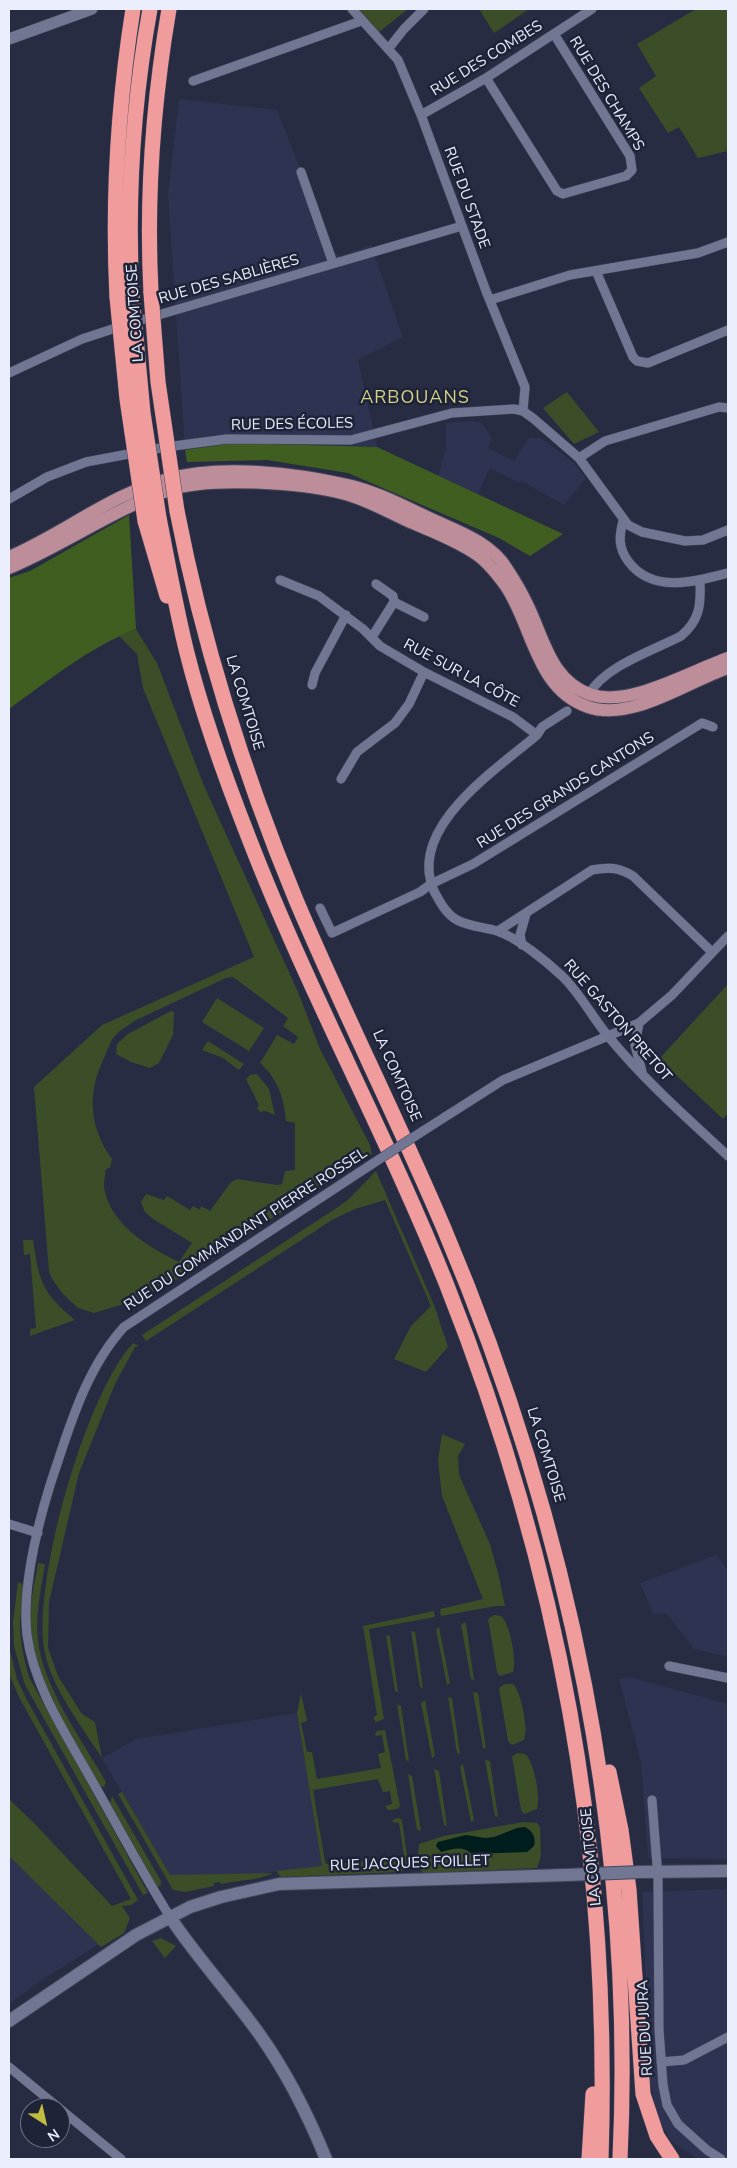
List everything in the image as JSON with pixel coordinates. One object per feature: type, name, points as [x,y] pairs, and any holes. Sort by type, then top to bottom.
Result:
[{"type":"highway","name":"LA COMTOISE","points":[[133,9],[124,70],[116,162],[124,296],[127,399],[152,519],[156,566],[249,841],[278,910],[425,1232],[466,1334],[508,1458],[546,1593],[573,1721],[589,1828],[601,1985],[601,2159]]},
{"type":"highway","name":"LA COMTOISE","points":[[124,296],[139,78],[150,9]]},
{"type":"highway","name":"LA COMTOISE","points":[[169,9],[160,67],[152,149],[150,202],[151,293],[158,382],[177,511],[214,667],[258,802],[297,901],[445,1231],[511,1404],[548,1524],[585,1680],[601,1775],[617,1932],[622,2025],[620,2159]]},
{"type":"highway","points":[[585,1680],[606,1762],[625,1855],[644,2094],[657,2136],[672,2159]]},
{"type":"highway","points":[[588,2159],[601,1985]]},
{"type":"main road","points":[[9,557],[125,495],[168,478],[218,472],[268,473],[350,485],[384,497],[465,534],[486,547],[506,566],[529,607],[537,631],[559,673],[565,680],[589,694],[618,698],[640,693],[728,658]]},
{"type":"main road","points":[[9,568],[28,560],[126,507],[171,490],[219,483],[281,484],[346,494],[459,544],[478,555],[497,573],[508,590],[542,665],[561,691],[578,703],[590,708],[609,711],[631,707],[728,668]]},
{"type":"main road","name":"RUE JACQUES FOILLET","points":[[9,2021],[107,1953],[170,1916],[221,1896],[279,1884],[657,1871],[728,1872]]},
{"type":"main road","points":[[170,1916],[185,1940],[260,2034],[280,2065],[307,2115],[326,2159]]},
{"type":"street","points":[[9,39],[92,9]]},
{"type":"street","name":"RUE DU STADE","points":[[352,9],[398,60],[525,387],[523,411]]},
{"type":"street","points":[[389,48],[404,29],[424,9]]},
{"type":"street","name":"RUE DES COMBES","points":[[421,116],[486,78],[592,9]]},
{"type":"street","points":[[193,81],[361,20]]},
{"type":"street","name":"RUE DES CHAMPS","points":[[486,78],[557,191],[563,194],[626,176],[632,170],[630,156],[554,34]]},
{"type":"street","points":[[301,172],[334,264]]},
{"type":"street","name":"RUE DES SABLIÈRES","points":[[9,372],[90,337],[462,226]]},
{"type":"street","points":[[490,300],[570,275],[698,253],[728,242]]},
{"type":"street","points":[[596,271],[633,357],[637,361],[648,363],[728,330]]},
{"type":"street","points":[[579,458],[604,441],[719,407],[728,408]]},
{"type":"street","name":"RUE DES ÉCOLES","points":[[9,499],[47,477],[86,462],[166,447],[227,439],[351,440],[452,413],[493,410],[523,411]]},
{"type":"street","points":[[523,411],[579,458],[624,521],[642,532],[686,541],[703,540],[728,530]]},
{"type":"street","points":[[624,521],[619,536],[621,547],[634,568],[643,576],[669,583],[700,581],[728,573]]},
{"type":"street","name":"RUE SUR LA CÔTE","points":[[280,580],[319,596],[346,615],[380,646],[424,672],[513,717],[537,735]]},
{"type":"street","points":[[589,694],[606,674],[681,636],[690,629],[698,617],[700,581]]},
{"type":"street","points":[[372,637],[394,602],[393,596],[376,584]]},
{"type":"street","points":[[394,602],[424,616]]},
{"type":"street","points":[[312,685],[315,672],[346,615]]},
{"type":"street","points":[[341,779],[357,752],[395,723],[408,704],[424,672]]},
{"type":"street","points":[[320,908],[332,933],[420,892],[431,884],[428,870],[429,858],[435,839],[442,827],[478,783],[537,735],[542,727],[567,711]]},
{"type":"street","name":"RUE DES GRANDS CANTONS","points":[[431,884],[491,854],[702,723],[713,727]]},
{"type":"street","points":[[498,931],[592,870],[608,867],[620,868],[633,876],[712,952]]},
{"type":"street","name":"RUE GASTON PRETOT","points":[[431,884],[444,909],[455,919],[468,925],[498,931],[550,965],[569,982],[608,1036],[646,1079],[728,1156]]},
{"type":"street","points":[[522,945],[520,935],[526,913]]},
{"type":"street","name":"RUE DU COMMANDANT PIERRE ROSSEL","points":[[170,1916],[55,1714],[35,1672],[27,1633],[26,1598],[48,1489],[71,1422],[89,1381],[111,1341],[124,1327],[178,1289],[503,1080],[639,1023],[665,1002],[728,936]]},
{"type":"street","points":[[639,1023],[635,1045],[640,1066],[646,1079]]},
{"type":"street","points":[[9,1524],[38,1533]]},
{"type":"street","points":[[668,1666],[728,1678]]},
{"type":"street","name":"RUE DU JURA","points":[[652,1800],[657,1871],[661,2062],[667,2105],[678,2124],[700,2145],[721,2159]]},
{"type":"street","points":[[661,2062],[684,2060],[728,2037]]},
{"type":"street","points":[[9,2067],[121,2159]]},
{"type":"shaded area","points":[[179,99],[277,110],[333,251],[340,256],[371,245],[403,337],[358,360],[377,447],[235,443],[185,450],[168,194]]},
{"type":"shaded area","points":[[472,421],[482,423],[492,439],[488,448],[514,461],[529,438],[541,438],[573,462],[586,478],[564,505],[521,481],[519,483],[490,468],[478,494],[438,476],[446,449],[446,423]]},
{"type":"shaded area","points":[[716,1555],[728,1570],[728,1657],[694,1649],[666,1613],[653,1614],[640,1583]]},
{"type":"shaded area","points":[[630,1677],[728,1704],[728,1859],[648,1858],[641,1762],[619,1679]]},
{"type":"shaded area","points":[[297,1713],[323,1867],[242,1875],[170,1875],[102,1758],[136,1739]]},
{"type":"shaded area","points":[[525,1827],[532,1833],[535,1840],[534,1846],[527,1852],[472,1854],[465,1849],[457,1848],[441,1852],[436,1846],[438,1842],[466,1835],[485,1838],[494,1837],[517,1828]]},
{"type":"shaded area","points":[[9,1856],[99,1944],[42,1980],[9,2004]]},
{"type":"shaded area","points":[[728,1889],[728,2159],[699,2159],[672,2142],[658,2117],[650,2081],[642,1892]]},
{"type":"green space","points":[[358,9],[408,9],[379,32]]},
{"type":"green space","points":[[479,9],[529,9],[494,33]]},
{"type":"green space","points":[[696,9],[728,9],[728,151],[698,158],[679,127],[668,133],[639,88],[656,76],[637,44]]},
{"type":"green space","points":[[567,392],[599,432],[574,444],[543,408]]},
{"type":"green space","points":[[235,443],[377,447],[563,534],[530,556],[499,538],[348,473],[267,460],[187,462],[185,450]]},
{"type":"green space","points":[[129,515],[136,629],[119,636],[86,655],[9,709],[9,578],[30,571]]},
{"type":"green space","points":[[136,629],[157,663],[204,786],[298,992],[320,1049],[370,1145],[372,1154],[179,1278],[159,1287],[144,1298],[94,1313],[78,1308],[63,1294],[52,1279],[49,1271],[34,1087],[102,1025],[254,957],[143,688],[137,654],[119,636]],"holes":[[[233,977],[288,1018],[283,1026],[298,1037],[294,1044],[277,1035],[260,1063],[276,1082],[284,1104],[286,1121],[295,1123],[295,1170],[285,1171],[282,1184],[277,1185],[237,1179],[231,1182],[210,1211],[201,1206],[200,1210],[193,1206],[190,1210],[167,1196],[164,1200],[146,1194],[141,1202],[145,1212],[192,1243],[179,1262],[145,1243],[124,1225],[109,1204],[105,1192],[106,1169],[110,1168],[112,1159],[104,1147],[95,1122],[93,1097],[99,1071],[109,1047],[116,1034],[136,1020],[226,978]]]},
{"type":"green space","points":[[728,984],[728,1113],[723,1119],[659,1059]]},
{"type":"green space","points":[[217,998],[264,1028],[249,1051],[202,1022]]},
{"type":"green space","points":[[171,1011],[174,1012],[173,1035],[159,1063],[150,1068],[131,1062],[116,1054],[117,1044],[128,1034]]},
{"type":"green space","points":[[208,1041],[244,1064],[239,1070],[223,1058],[202,1050]]},
{"type":"green space","points":[[257,1074],[269,1089],[275,1115],[265,1111],[260,1112],[257,1108],[259,1105],[246,1079],[250,1075]]},
{"type":"green space","points":[[376,1171],[434,1305],[448,1347],[426,1372],[394,1359],[411,1326],[431,1306],[385,1200],[355,1209],[332,1220],[146,1341],[142,1335],[338,1207],[349,1199]]},
{"type":"green space","points":[[23,1240],[33,1240],[37,1266],[44,1285],[55,1302],[75,1320],[30,1336],[30,1329],[36,1328],[30,1254],[24,1255]]},
{"type":"green space","points":[[133,1343],[139,1346],[135,1347],[115,1384],[79,1473],[49,1602],[48,1648],[58,1676],[82,1714],[95,1722],[102,1758],[67,1705],[52,1676],[44,1648],[43,1617],[47,1578],[55,1534],[81,1444],[97,1403],[115,1368]]},
{"type":"green space","points":[[442,1434],[465,1444],[458,1456],[459,1475],[490,1544],[505,1606],[441,1616],[440,1609],[483,1599],[442,1496],[438,1460]]},
{"type":"green space","points":[[38,1563],[45,1564],[37,1621],[41,1657],[55,1694],[106,1782],[104,1787],[100,1786],[60,1717],[42,1680],[36,1661],[29,1623]]},
{"type":"green space","points":[[18,1582],[22,1584],[23,1588],[20,1630],[29,1677],[148,1893],[143,1895],[25,1685],[14,1646],[13,1623]]},
{"type":"green space","points":[[434,1611],[435,1617],[369,1629],[384,1719],[376,1722],[373,1718],[377,1715],[363,1626]]},
{"type":"green space","points":[[494,1615],[501,1616],[507,1626],[514,1660],[513,1672],[500,1676],[497,1672],[488,1619]]},
{"type":"green space","points":[[465,1622],[474,1680],[471,1679],[461,1625]]},
{"type":"green space","points":[[439,1627],[450,1683],[447,1685],[436,1630]]},
{"type":"green space","points":[[411,1631],[415,1632],[423,1688],[420,1687]]},
{"type":"green space","points":[[386,1635],[390,1636],[398,1692],[395,1691]]},
{"type":"green space","points":[[9,1646],[17,1679],[27,1700],[138,1900],[131,1905],[122,1906],[130,1918],[124,1933],[101,1947],[9,1856],[9,1799],[112,1906],[131,1899],[20,1699],[9,1674]]},
{"type":"green space","points":[[505,1684],[513,1684],[519,1694],[526,1728],[524,1740],[512,1745],[508,1741],[499,1688]]},
{"type":"green space","points":[[473,1692],[478,1693],[486,1749],[483,1748]]},
{"type":"green space","points":[[301,1693],[307,1721],[301,1723],[307,1752],[312,1752],[317,1779],[381,1768],[378,1754],[385,1752],[382,1735],[376,1736],[375,1734],[377,1731],[385,1730],[400,1806],[397,1809],[388,1810],[385,1806],[392,1804],[390,1791],[383,1792],[378,1779],[313,1790],[325,1862],[327,1864],[402,1860],[404,1856],[399,1823],[392,1822],[394,1819],[399,1818],[402,1820],[408,1864],[401,1872],[281,1877],[276,1871],[322,1866],[297,1713]]},
{"type":"green space","points":[[448,1697],[452,1698],[460,1754],[457,1753]]},
{"type":"green space","points":[[425,1700],[435,1756],[432,1758],[421,1703]]},
{"type":"green space","points":[[397,1704],[401,1706],[409,1761],[406,1760]]},
{"type":"green space","points":[[517,1753],[525,1754],[531,1764],[538,1797],[537,1809],[524,1814],[521,1810],[512,1757]]},
{"type":"green space","points":[[485,1760],[490,1761],[498,1817],[495,1816]]},
{"type":"green space","points":[[463,1764],[474,1820],[471,1822],[460,1767]]},
{"type":"green space","points":[[434,1769],[439,1771],[447,1826],[444,1825]]},
{"type":"green space","points":[[408,1774],[412,1776],[421,1831],[417,1830]]},
{"type":"green space","points":[[122,1792],[170,1875],[273,1873],[254,1879],[221,1884],[220,1882],[214,1883],[214,1886],[185,1892],[173,1890],[118,1794]]},
{"type":"green space","points":[[112,1796],[161,1881],[161,1885],[157,1887],[110,1803]]},
{"type":"green space","points":[[523,1822],[537,1823],[540,1827],[541,1856],[537,1868],[423,1873],[417,1866],[419,1844],[444,1836]]},
{"type":"green space","points":[[161,1938],[176,1946],[165,1958],[152,1941]]},
{"type":"district","name":"ARBOUANS","points":[[415,399]]}]
